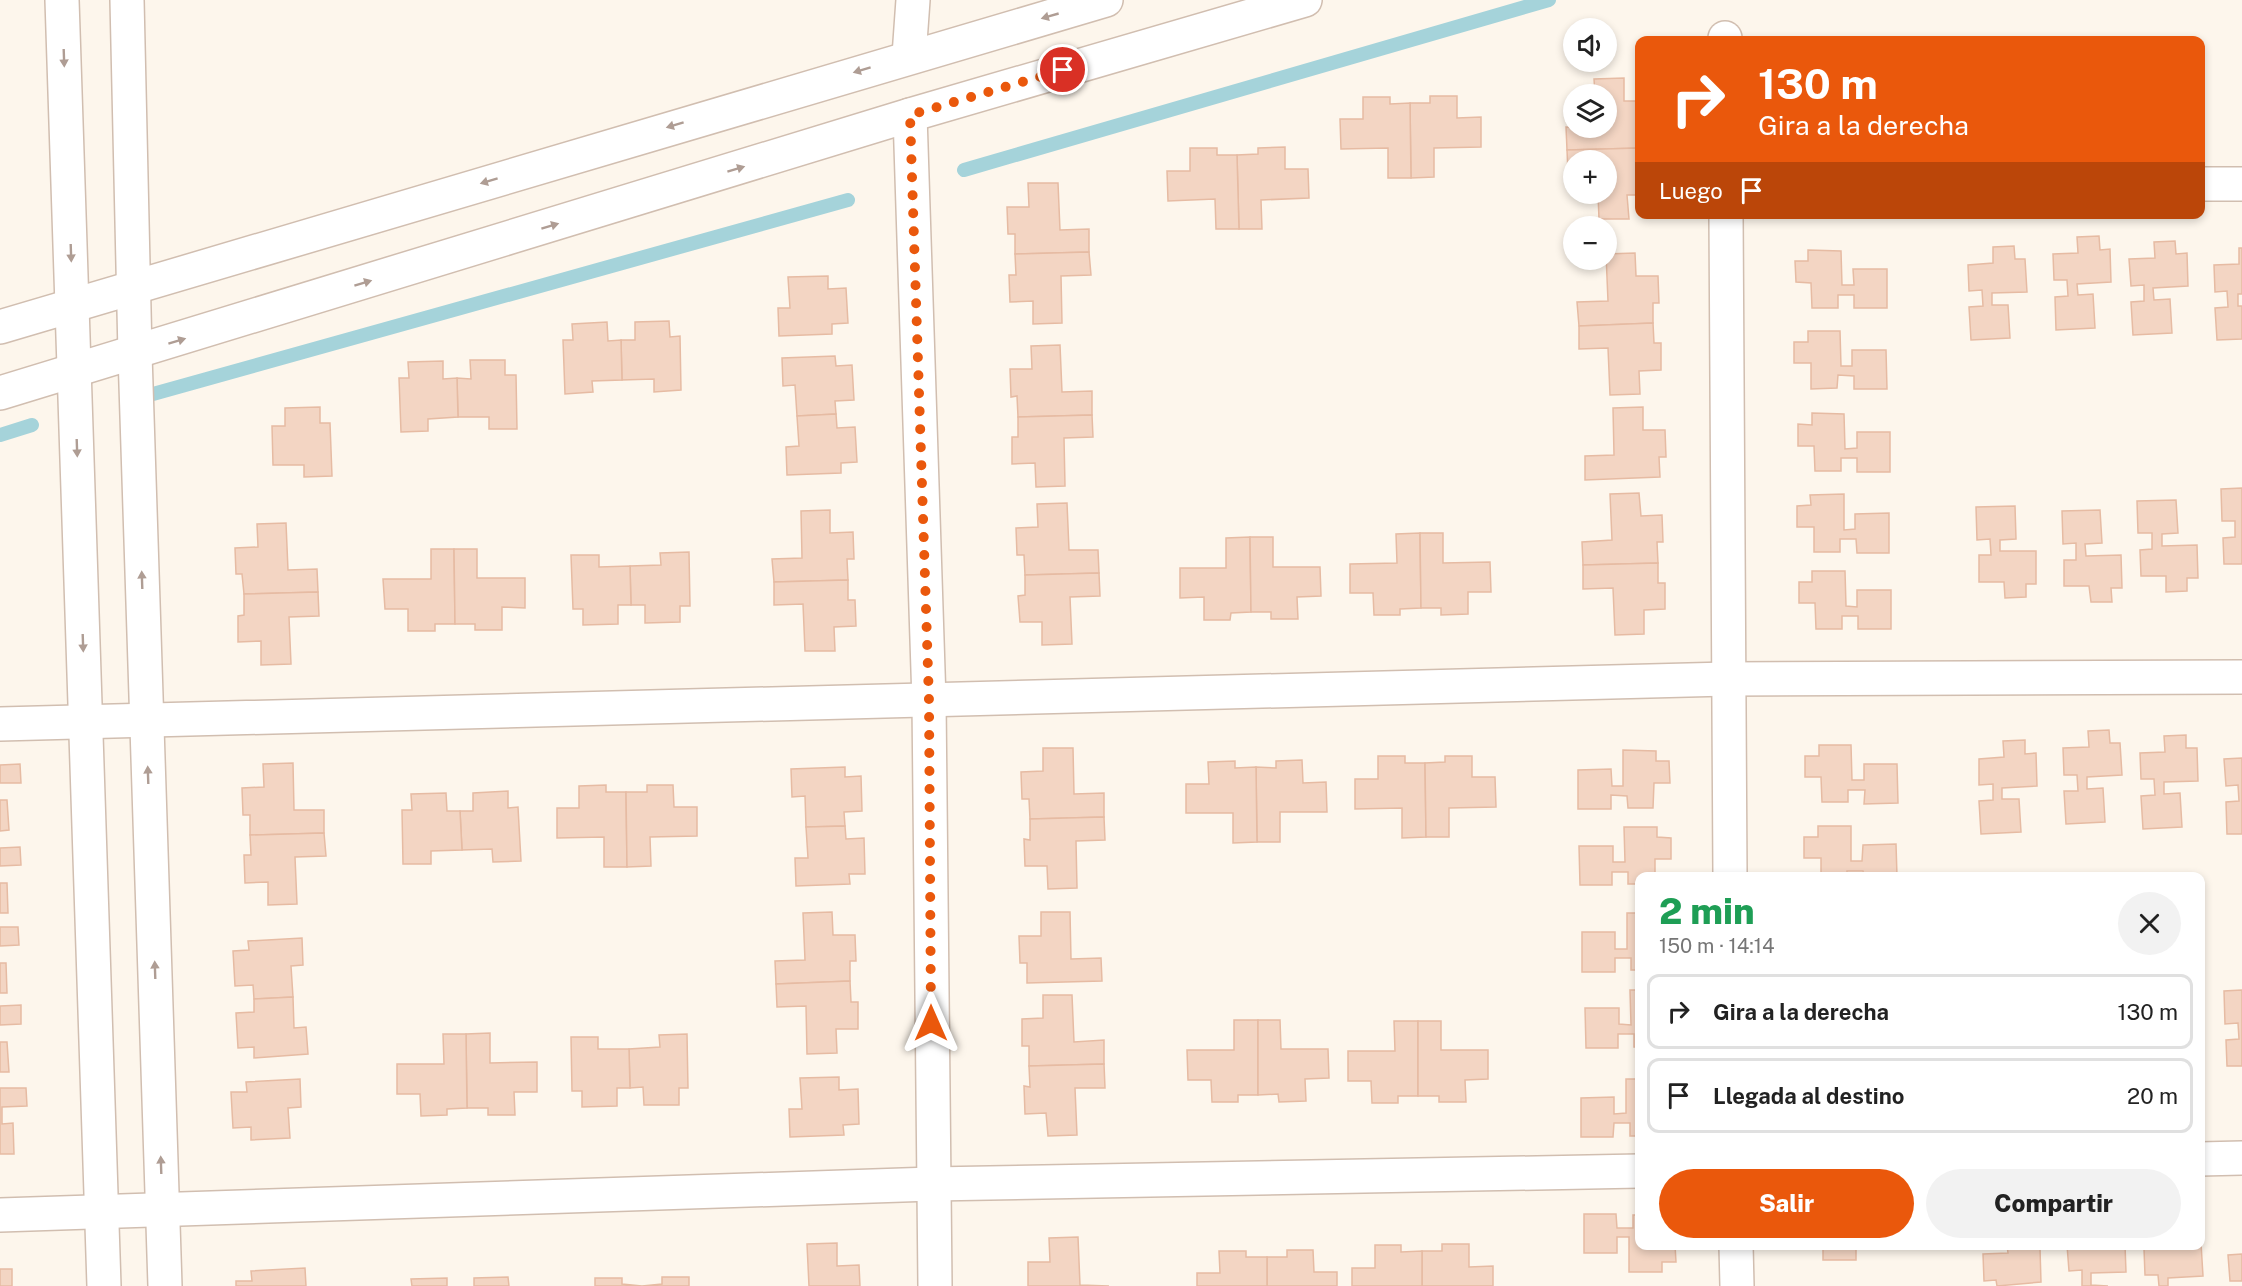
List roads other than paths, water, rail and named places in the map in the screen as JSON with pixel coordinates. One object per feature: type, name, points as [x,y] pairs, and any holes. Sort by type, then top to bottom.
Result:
[{"type":"street","points":[[62,0],[104,1286]]},
{"type":"street","points":[[127,0],[135,354],[165,1286]]},
{"type":"street","points":[[909,56],[913,0]]},
{"type":"street","points":[[0,327],[909,56],[1106,0]]},
{"type":"street","points":[[0,393],[135,354],[910,115],[1305,0]]},
{"type":"street","points":[[910,115],[929,701],[932,1184],[935,1286]]},
{"type":"street","points":[[2205,184],[2242,184]]},
{"type":"street","points":[[1725,219],[1730,872]]},
{"type":"street","points":[[0,724],[1727,679],[2242,677]]},
{"type":"street","points":[[2205,1158],[2242,1158]]},
{"type":"street","points":[[0,1215],[932,1184],[1635,1171]]},
{"type":"street","points":[[1736,1250],[1737,1286]]},
{"type":"waterway","points":[[964,170],[1549,0]]},
{"type":"waterway","points":[[153,394],[848,200]]},
{"type":"waterway","points":[[0,435],[32,425]]}]
